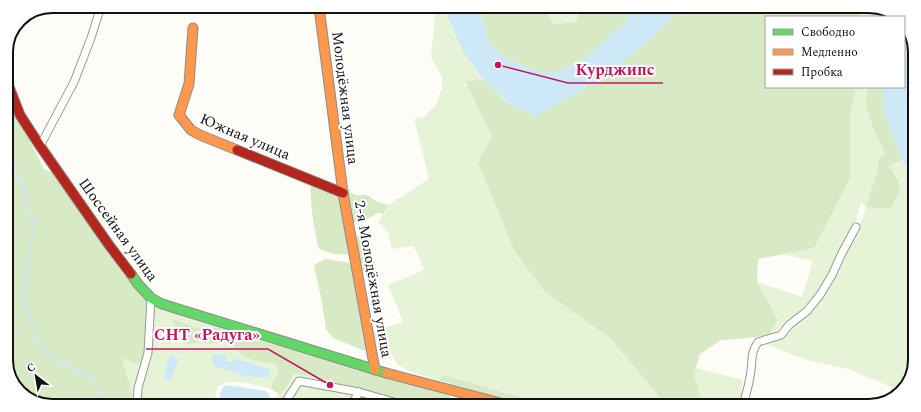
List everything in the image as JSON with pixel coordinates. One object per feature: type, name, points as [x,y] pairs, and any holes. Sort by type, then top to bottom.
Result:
[{"type":"street","points":[[40,146],[74,82],[99,13]]},
{"type":"street","name":"Молодёжная улица","points":[[321,13],[343,193]]},
{"type":"street","name":"Южная улица","points":[[193,28],[189,84],[179,115],[191,130],[200,136],[343,193]]},
{"type":"street","name":"Шоссейная улица","points":[[13,96],[20,114],[40,146],[109,245],[138,284],[151,298],[162,304],[375,370],[485,399]]},
{"type":"street","name":"2-я Молодёжная улица","points":[[343,193],[375,370]]},
{"type":"street","points":[[745,399],[752,370],[751,358],[753,350],[758,342],[781,335],[789,325],[807,311],[820,295],[832,275],[856,227]]},
{"type":"street","points":[[137,399],[138,388],[148,353],[151,298]]},
{"type":"street","points":[[287,399],[299,381],[359,392],[384,399]]},
{"type":"street","points":[[355,399],[359,392]]},
{"type":"green space","points":[[435,13],[446,13],[463,52],[484,80],[465,82],[492,137],[545,292],[611,339],[660,399],[527,399],[444,375],[438,380],[411,372],[398,365],[388,350],[376,340],[372,332],[403,322],[388,285],[424,270],[419,256],[413,246],[392,249],[388,232],[378,222],[388,205],[429,179],[414,119],[424,117],[435,106],[442,88],[442,77],[431,58]]},
{"type":"green space","points":[[480,13],[548,13],[554,24],[576,22],[579,13],[633,13],[590,55],[558,72],[539,72],[507,59],[490,44]]},
{"type":"green space","points":[[548,13],[579,13],[576,22],[554,24]]},
{"type":"green space","points":[[677,13],[860,13],[863,16],[765,16],[765,88],[856,88],[850,115],[850,178],[814,248],[758,259],[757,282],[778,319],[769,335],[721,340],[700,354],[694,374],[702,399],[660,399],[611,339],[545,292],[514,250],[478,162],[492,137],[465,81],[484,80],[507,103],[647,42]]},
{"type":"green space","points":[[861,13],[884,16],[863,16]]},
{"type":"green space","points":[[856,88],[868,88],[865,102],[873,128],[885,153],[879,159],[877,173],[871,192],[898,180],[889,165],[903,160],[908,172],[908,360],[903,380],[896,389],[848,369],[807,360],[765,344],[768,340],[792,326],[806,315],[857,233],[866,207],[861,203],[854,226],[832,268],[814,296],[799,313],[769,335],[778,318],[757,282],[802,297],[813,261],[782,254],[763,258],[769,234],[850,178],[850,115]]},
{"type":"green space","points":[[868,88],[883,88],[883,110],[903,160],[889,165],[898,180],[900,190],[891,208],[866,207],[877,173],[879,159],[885,153],[873,128],[865,102]]},
{"type":"green space","points":[[13,105],[44,169],[55,174],[147,298],[147,337],[142,362],[136,364],[122,358],[132,392],[132,399],[44,398],[37,396],[26,389],[15,373],[13,363]]},
{"type":"green space","points":[[310,183],[341,195],[351,255],[334,254],[319,249],[315,232]]},
{"type":"green space","points":[[350,189],[350,192],[356,195],[367,195],[377,202],[388,205],[383,214],[378,213],[367,219],[353,223],[347,190]]},
{"type":"green space","points":[[366,235],[369,249],[376,265],[360,272],[354,237]]},
{"type":"green space","points":[[325,259],[351,263],[367,347],[365,351],[333,338],[326,329],[314,265]]},
{"type":"green space","points":[[155,301],[198,320],[221,328],[198,328],[175,320],[172,321],[183,340],[189,345],[199,342],[209,344],[220,343],[227,339],[233,346],[260,362],[274,364],[279,371],[271,389],[237,382],[223,383],[217,389],[215,395],[217,399],[139,399],[140,383],[150,346]],"holes":[[[226,355],[226,360],[231,362],[236,358],[271,370],[268,378],[261,378],[217,368]]]},
{"type":"green space","points":[[175,320],[198,328],[221,328],[250,338],[449,393],[450,399],[402,399],[300,374],[294,375],[280,395],[271,389],[279,371],[274,364],[260,362],[244,357],[227,340],[220,343],[209,344],[199,342],[189,345],[181,337],[172,321]]},
{"type":"green space","points":[[122,357],[136,364],[142,362],[136,399],[132,399],[132,392]]},
{"type":"green space","points":[[302,368],[428,399],[274,399]]},
{"type":"green space","points":[[696,368],[743,380],[740,399],[702,399],[694,373]]},
{"type":"green space","points":[[444,375],[527,399],[500,399],[438,380]]},
{"type":"water","points":[[446,13],[480,13],[490,44],[507,59],[540,72],[558,72],[590,55],[633,13],[677,13],[647,42],[602,78],[534,117],[507,102],[484,80],[463,52]]},
{"type":"water","points":[[905,37],[908,49],[908,171],[883,110],[883,88],[905,88]]},
{"type":"water","points":[[171,355],[178,359],[178,362],[170,380],[164,379],[168,360]]},
{"type":"water","points":[[212,355],[226,355],[226,360],[231,362],[236,358],[271,370],[268,378],[246,376],[217,368],[213,363]]},
{"type":"water","points":[[226,385],[266,391],[270,395],[269,399],[220,399],[224,386]]},
{"type":"waterway","points":[[13,170],[24,187],[26,205],[34,224],[22,298],[38,342],[58,361],[94,380],[102,399]]},
{"type":"traffic: fast","points":[[131,274],[151,298],[162,304],[386,373]]},
{"type":"traffic: slow","points":[[320,13],[343,193],[375,370]]},
{"type":"traffic: slow","points":[[193,28],[189,84],[179,115],[191,130],[237,150]]},
{"type":"traffic: slow","points":[[386,373],[485,399]]},
{"type":"traffic: jam","points":[[13,97],[20,115],[40,146],[131,274]]},
{"type":"traffic: jam","points":[[237,150],[343,193]]},
{"type":"place","name":"Курджипс","points":[[498,65]]},
{"type":"place","name":"СНТ «Радуга»","points":[[330,385]]}]
